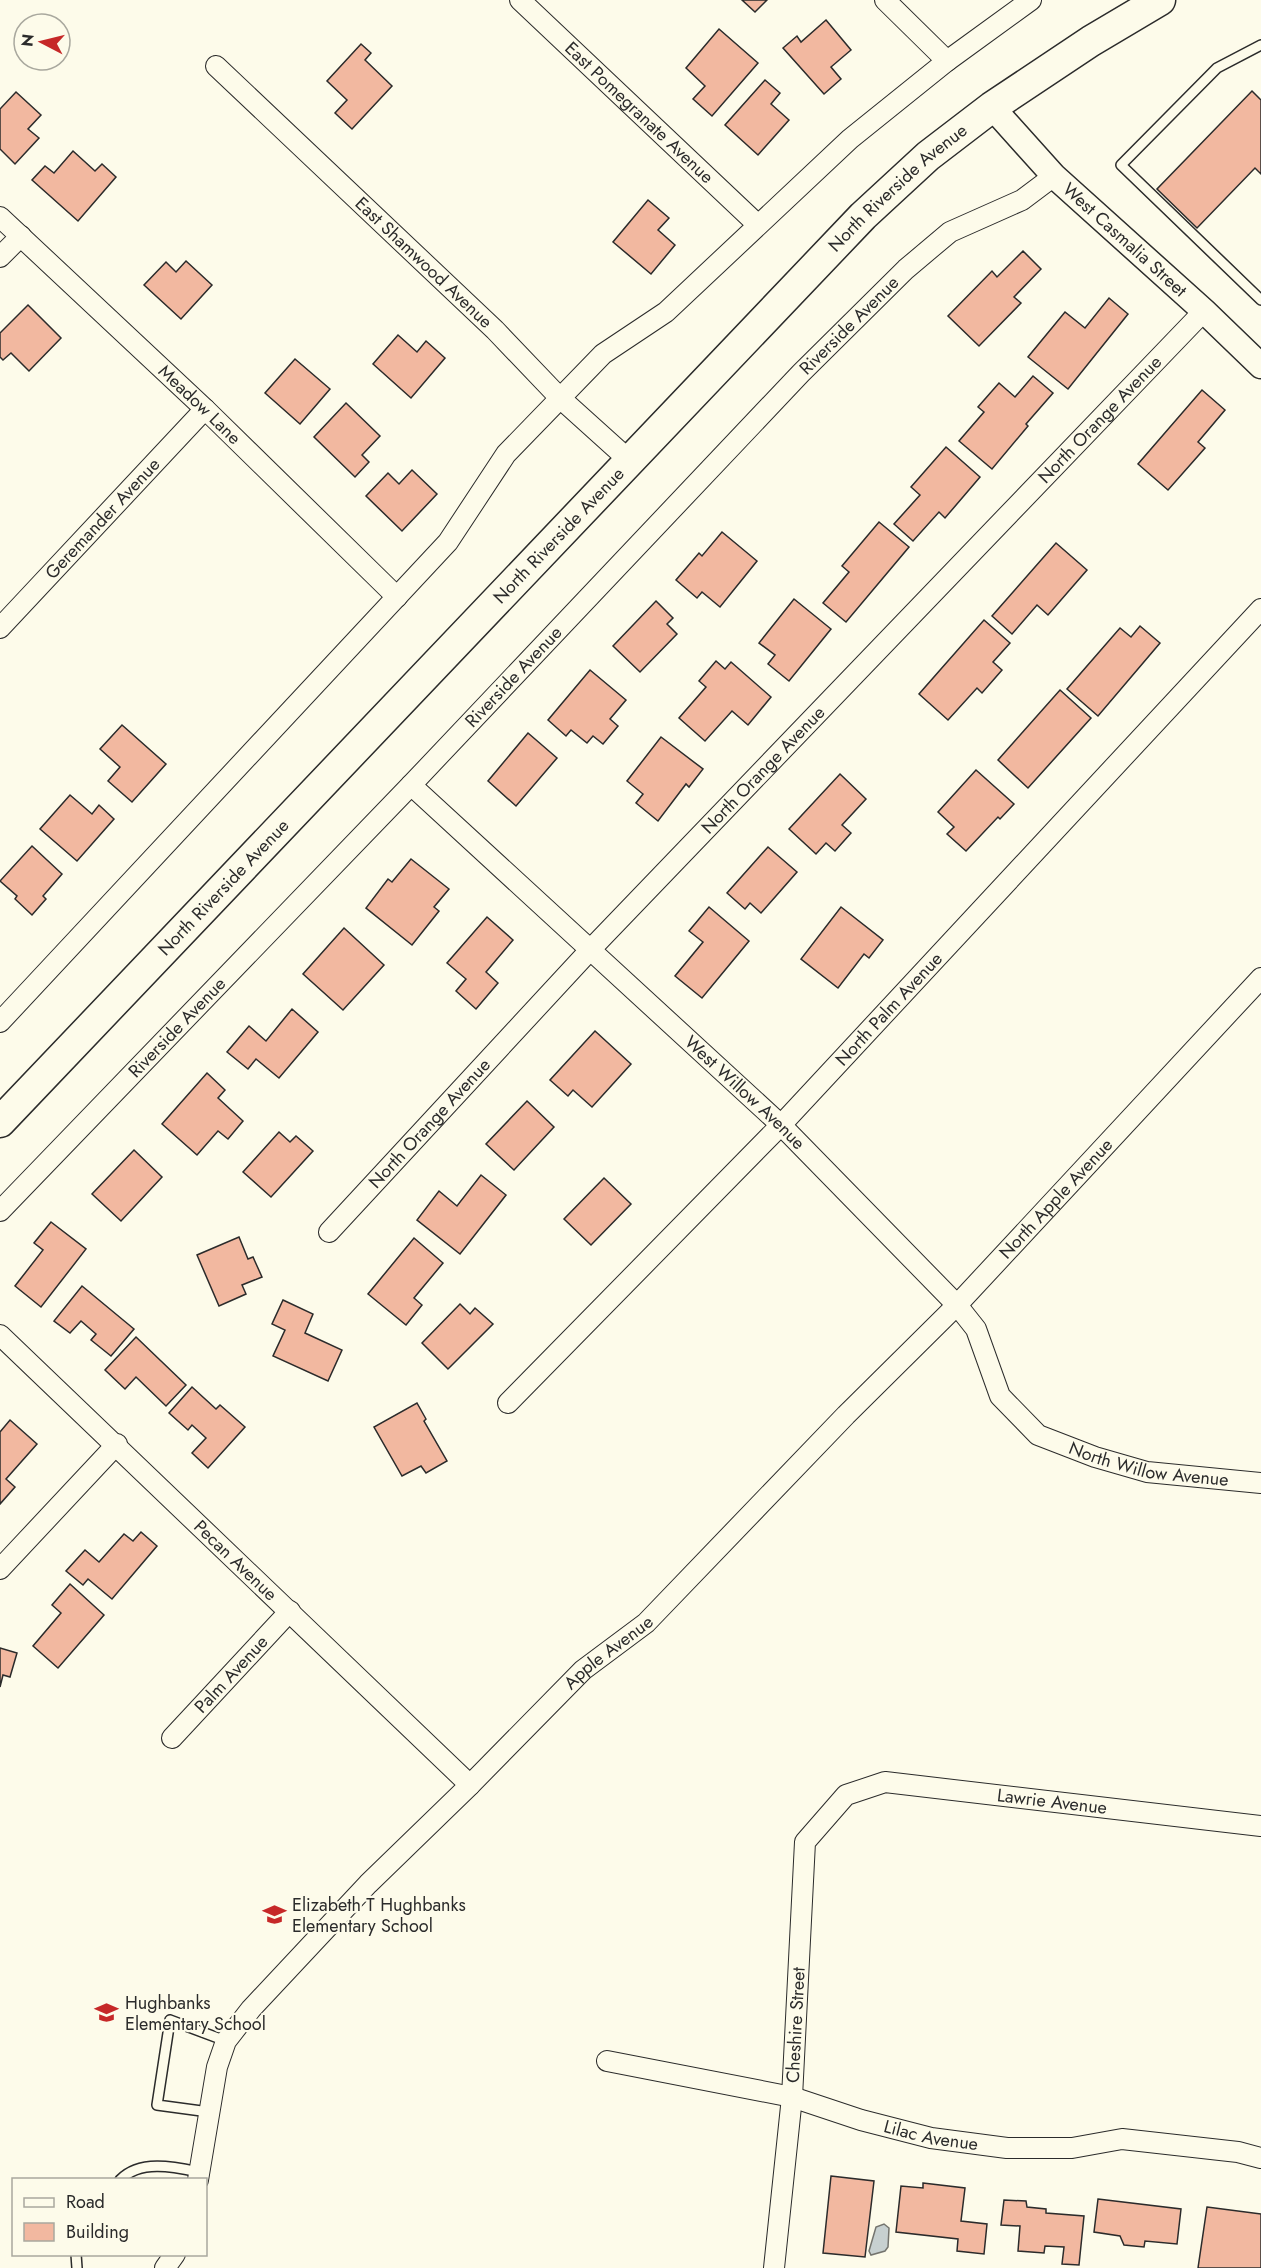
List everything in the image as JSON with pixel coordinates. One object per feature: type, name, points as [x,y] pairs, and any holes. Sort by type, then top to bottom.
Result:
[{"type":"main road","name":"North Riverside Avenue","points":[[0,1122],[863,216],[928,156],[992,107],[1091,41],[1160,0]]},
{"type":"street","name":"East Pomegranate Avenue","points":[[520,0],[758,225]]},
{"type":"street","points":[[885,0],[947,61]]},
{"type":"street","points":[[0,1022],[448,542],[506,454],[603,354],[666,312],[850,139],[947,61],[1031,0]]},
{"type":"street","name":"East Shamwood Avenue","points":[[216,66],[495,330],[559,398],[630,461]]},
{"type":"street","name":"West Casmalia Street","points":[[992,107],[1054,176],[1261,366]]},
{"type":"street","name":"Riverside Avenue","points":[[0,1211],[411,785],[801,373],[906,269],[950,232],[1022,200],[1054,176]]},
{"type":"street","name":"Meadow Lane","points":[[0,217],[205,409],[397,597]]},
{"type":"street","points":[[0,257],[21,236]]},
{"type":"street","name":"North Orange Avenue","points":[[329,1232],[590,950],[1203,311]]},
{"type":"street","name":"Geremander Avenue","points":[[0,628],[205,409]]},
{"type":"street","name":"North Palm Avenue","points":[[508,1403],[781,1125],[1261,609]]},
{"type":"street","name":"West Willow Avenue","points":[[411,785],[781,1125],[957,1305],[976,1329],[1000,1396],[1038,1435]]},
{"type":"street","name":"North Apple Avenue","points":[[846,1415],[957,1305],[1261,978]]},
{"type":"street","name":"Pecan Avenue","points":[[0,1335],[117,1444],[470,1785]]},
{"type":"street","name":"Apple Avenue","points":[[226,2041],[251,2009],[368,1884],[583,1670],[646,1623],[846,1415]]},
{"type":"street","name":"North Willow Avenue","points":[[1038,1435],[1095,1457],[1147,1472],[1261,1484]]},
{"type":"street","points":[[0,1569],[117,1444]]},
{"type":"street","name":"Palm Avenue","points":[[172,1738],[290,1611]]},
{"type":"street","name":"Lawrie Avenue","points":[[846,1795],[885,1782],[1261,1826]]},
{"type":"street","name":"Cheshire Street","points":[[774,2268],[792,2097],[805,1842],[846,1795]]},
{"type":"street","points":[[199,2176],[217,2067],[226,2041]]},
{"type":"street","name":"Lilac Avenue","points":[[607,2061],[792,2097],[861,2121],[931,2138],[1007,2148],[1072,2148],[1122,2139],[1238,2152],[1261,2158]]},
{"type":"lane","points":[[1261,45],[1217,68],[1121,165],[1261,300]]},
{"type":"lane","points":[[210,2112],[157,2105],[170,2020],[226,2041]]},
{"type":"lane","points":[[122,2178],[125,2174],[142,2167],[171,2167],[199,2176]]},
{"type":"shaded area","points":[[884,2224],[889,2228],[888,2247],[885,2251],[871,2255],[869,2251],[876,2227]]},
{"type":"building","points":[[742,0],[767,0],[755,12]]},
{"type":"building","points":[[826,20],[851,50],[831,67],[841,79],[824,94],[783,48],[797,36],[801,42]]},
{"type":"building","points":[[719,29],[758,63],[712,116],[693,99],[705,86],[686,68]]},
{"type":"building","points":[[361,44],[371,53],[365,60],[392,86],[352,129],[335,113],[347,100],[327,81]]},
{"type":"building","points":[[765,80],[780,93],[771,104],[789,120],[758,155],[725,125]]},
{"type":"building","points":[[1252,91],[1261,100],[1261,174],[1255,168],[1197,228],[1157,189]]},
{"type":"building","points":[[16,92],[41,115],[28,129],[39,138],[15,164],[0,149],[0,109]]},
{"type":"building","points":[[73,151],[95,171],[102,164],[116,177],[78,221],[32,180],[45,166],[54,173]]},
{"type":"building","points":[[648,200],[669,218],[658,230],[675,245],[651,274],[613,242]]},
{"type":"building","points":[[1023,251],[1041,269],[1014,297],[1021,303],[979,346],[948,316],[992,271],[997,277]]},
{"type":"building","points":[[186,261],[212,285],[181,319],[144,285],[166,262],[176,272]]},
{"type":"building","points":[[1109,298],[1128,314],[1068,389],[1028,357],[1065,312],[1085,328]]},
{"type":"building","points":[[28,305],[61,338],[29,371],[11,353],[3,360],[0,357],[0,333]]},
{"type":"building","points":[[398,335],[417,352],[426,341],[445,358],[411,398],[373,364]]},
{"type":"building","points":[[295,359],[330,389],[300,424],[265,393]]},
{"type":"building","points":[[1033,376],[1053,393],[992,469],[959,441],[984,412],[978,407],[999,383],[1015,397]]},
{"type":"building","points":[[1202,390],[1225,410],[1198,442],[1205,448],[1168,490],[1138,464]]},
{"type":"building","points":[[346,403],[380,436],[362,455],[369,462],[355,477],[314,437]]},
{"type":"building","points":[[946,447],[980,477],[945,518],[939,512],[913,541],[894,524],[920,495],[911,487]]},
{"type":"building","points":[[412,470],[437,494],[402,531],[366,496],[388,473],[399,484]]},
{"type":"building","points":[[879,522],[909,547],[846,622],[823,603],[849,572],[842,566]]},
{"type":"building","points":[[722,532],[757,561],[720,607],[702,592],[697,598],[676,580],[699,553],[702,556]]},
{"type":"building","points":[[1056,543],[1087,570],[1048,615],[1037,605],[1012,634],[992,616]]},
{"type":"building","points":[[794,599],[831,629],[789,681],[768,664],[775,655],[759,643]]},
{"type":"building","points":[[656,601],[673,618],[667,624],[677,634],[640,672],[613,646]]},
{"type":"building","points":[[984,620],[1010,643],[993,662],[1002,670],[982,693],[977,688],[948,720],[919,694]]},
{"type":"building","points":[[1140,626],[1160,643],[1098,716],[1067,689],[1120,628],[1131,637]]},
{"type":"building","points":[[716,661],[725,669],[731,662],[771,697],[748,725],[732,711],[705,741],[679,718],[706,687],[699,681]]},
{"type":"building","points":[[590,670],[626,700],[610,719],[618,726],[603,744],[593,736],[587,743],[571,730],[566,736],[548,720]]},
{"type":"building","points":[[1060,690],[1091,718],[1028,788],[998,760]]},
{"type":"building","points":[[122,725],[166,764],[132,802],[108,781],[120,767],[100,749]]},
{"type":"building","points":[[528,733],[557,758],[516,806],[488,781]]},
{"type":"building","points":[[661,737],[703,769],[689,787],[686,784],[658,821],[636,803],[643,794],[627,781]]},
{"type":"building","points":[[976,770],[1014,804],[1000,819],[998,817],[966,851],[947,834],[954,827],[938,812]]},
{"type":"building","points":[[840,774],[866,799],[842,825],[851,833],[835,851],[826,843],[816,854],[789,829]]},
{"type":"building","points":[[70,795],[92,814],[99,805],[114,819],[77,861],[40,829]]},
{"type":"building","points":[[32,846],[62,874],[43,896],[46,899],[32,915],[15,899],[17,896],[0,881]]},
{"type":"building","points":[[768,847],[797,872],[761,913],[750,903],[745,909],[727,893]]},
{"type":"building","points":[[411,859],[449,889],[434,907],[439,911],[412,945],[366,908],[388,879],[392,882]]},
{"type":"building","points":[[709,907],[749,941],[702,998],[675,976],[703,942],[689,931]]},
{"type":"building","points":[[841,907],[883,940],[869,958],[864,954],[838,988],[801,959]]},
{"type":"building","points":[[487,917],[513,940],[486,972],[498,983],[476,1009],[456,991],[466,979],[447,963]]},
{"type":"building","points":[[344,928],[384,965],[343,1010],[303,974]]},
{"type":"building","points":[[292,1009],[318,1032],[279,1078],[256,1059],[248,1069],[227,1052],[249,1026],[266,1041]]},
{"type":"building","points":[[595,1031],[631,1064],[592,1107],[573,1090],[568,1096],[550,1080]]},
{"type":"building","points":[[207,1073],[225,1090],[218,1098],[243,1121],[228,1139],[218,1131],[197,1155],[162,1124]]},
{"type":"building","points":[[527,1101],[554,1127],[514,1170],[486,1144]]},
{"type":"building","points":[[279,1132],[290,1142],[296,1136],[313,1151],[271,1197],[243,1172]]},
{"type":"building","points":[[134,1150],[162,1177],[121,1221],[92,1194]]},
{"type":"building","points":[[481,1175],[506,1195],[460,1254],[417,1220],[439,1191],[457,1206]]},
{"type":"building","points":[[604,1178],[631,1204],[591,1245],[564,1219]]},
{"type":"building","points":[[51,1222],[86,1249],[41,1307],[15,1286],[43,1250],[34,1243]]},
{"type":"building","points":[[239,1237],[248,1259],[253,1257],[262,1277],[242,1285],[246,1294],[219,1306],[197,1255]]},
{"type":"building","points":[[414,1238],[443,1263],[414,1298],[422,1305],[406,1325],[368,1294]]},
{"type":"building","points":[[82,1286],[134,1329],[111,1356],[91,1340],[96,1334],[81,1321],[70,1333],[54,1321]]},
{"type":"building","points":[[283,1300],[313,1314],[305,1333],[342,1350],[328,1381],[273,1356],[285,1330],[272,1324]]},
{"type":"building","points":[[460,1304],[470,1314],[475,1308],[493,1324],[448,1369],[422,1343]]},
{"type":"building","points":[[136,1337],[186,1385],[166,1406],[136,1377],[125,1389],[105,1370]]},
{"type":"building","points":[[192,1387],[216,1409],[220,1405],[245,1427],[208,1468],[192,1453],[206,1438],[192,1425],[188,1430],[169,1413]]},
{"type":"building","points":[[417,1403],[426,1419],[424,1421],[447,1461],[426,1473],[421,1466],[402,1476],[374,1427]]},
{"type":"building","points":[[10,1420],[37,1444],[6,1479],[15,1487],[0,1504],[0,1432]]},
{"type":"building","points":[[141,1532],[157,1546],[112,1599],[88,1579],[83,1585],[66,1571],[85,1550],[99,1562],[124,1534],[133,1541]]},
{"type":"building","points":[[70,1584],[104,1615],[58,1668],[33,1646],[61,1613],[52,1605]]},
{"type":"building","points":[[0,1648],[17,1653],[10,1677],[3,1675],[0,1687]]},
{"type":"building","points":[[831,2176],[874,2181],[865,2257],[823,2253]]},
{"type":"building","points":[[923,2183],[965,2188],[961,2221],[987,2224],[984,2254],[957,2251],[958,2239],[896,2232],[901,2186],[923,2188]]},
{"type":"building","points":[[1098,2199],[1181,2209],[1177,2244],[1145,2241],[1144,2247],[1124,2245],[1120,2236],[1094,2232]]},
{"type":"building","points":[[1004,2200],[1026,2201],[1027,2207],[1046,2209],[1046,2213],[1084,2216],[1079,2265],[1062,2264],[1064,2247],[1045,2246],[1044,2253],[1018,2251],[1020,2226],[1001,2225]]},
{"type":"building","points":[[1207,2207],[1261,2214],[1261,2268],[1198,2268]]},
{"type":"place","name":"Elizabeth T Hughbanks Elementary School","points":[[274,1915]]},
{"type":"place","name":"Hughbanks Elementary School","points":[[107,2013]]}]
